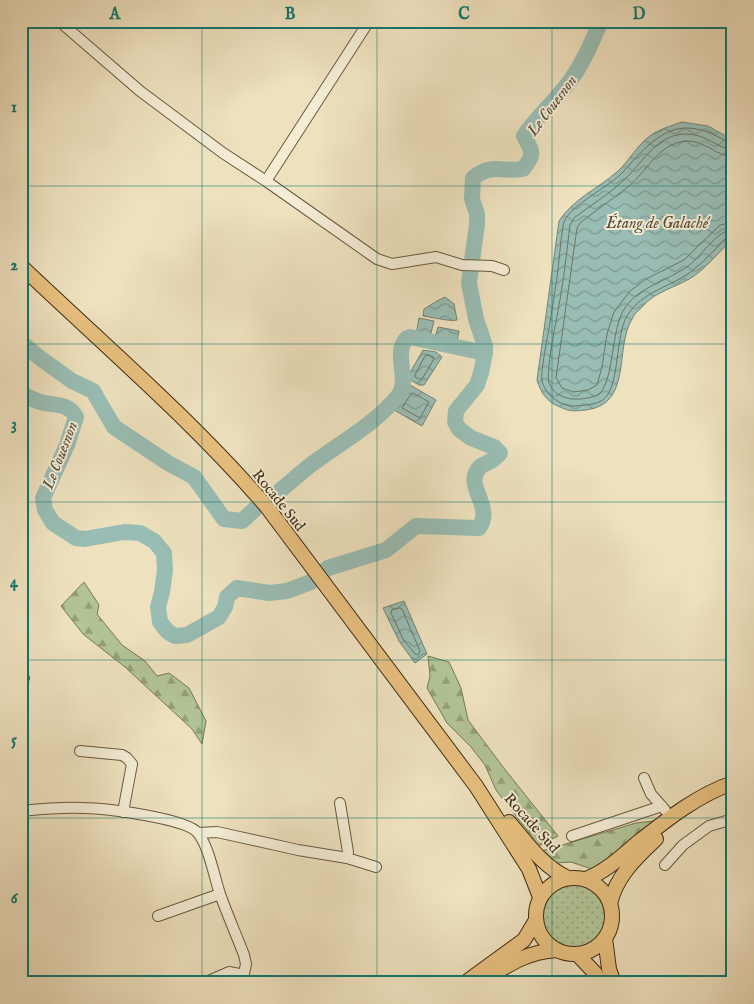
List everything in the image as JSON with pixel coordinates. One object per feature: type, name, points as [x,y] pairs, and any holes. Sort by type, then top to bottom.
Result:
[{"type":"main road","name":"Rocade Sud","points":[[21,266],[193,429],[236,472],[266,507],[476,786],[529,868],[540,897]]},
{"type":"main road","points":[[557,950],[543,938],[536,920],[536,908],[540,897],[549,886],[561,879],[586,879],[593,876],[620,858],[667,817],[733,783]]},
{"type":"main road","name":"Rocade Sud","points":[[476,786],[544,861],[558,874],[568,878]]},
{"type":"main road","points":[[479,983],[533,953],[557,950],[576,954],[592,949],[605,938],[612,922],[610,904],[620,879],[667,817],[733,787]]},
{"type":"main road","points":[[586,879],[601,889],[610,904]]},
{"type":"main road","points":[[465,983],[524,940],[536,920]]},
{"type":"main road","points":[[605,938],[609,969],[614,983]]},
{"type":"main road","points":[[576,954],[595,973],[600,983]]},
{"type":"street","points":[[59,21],[140,91],[223,153],[377,259],[392,264],[436,257],[462,265],[492,266],[504,270]]},
{"type":"street","points":[[266,181],[369,21]]},
{"type":"street","points":[[80,751],[122,755],[132,764],[123,812]]},
{"type":"street","points":[[572,836],[667,817],[644,778]]},
{"type":"street","points":[[340,802],[348,852],[347,858]]},
{"type":"street","points":[[21,811],[83,808],[123,812],[184,824],[198,833],[204,844],[246,964],[243,979],[229,972],[204,983]]},
{"type":"street","points":[[665,865],[683,845],[709,826],[733,819]]},
{"type":"street","points":[[198,833],[217,832],[298,850],[347,858],[376,867]]},
{"type":"street","points":[[158,916],[220,894]]},
{"type":"green space","points":[[84,582],[99,605],[97,614],[122,645],[145,661],[157,676],[169,673],[189,688],[206,721],[202,744],[192,729],[125,667],[83,634],[61,606]]},
{"type":"green space","points":[[428,656],[449,662],[461,688],[468,720],[558,836],[539,846],[496,790],[485,765],[471,747],[447,723],[427,688],[430,676]]},
{"type":"green space","points":[[663,820],[595,870],[571,862],[555,863],[542,851],[636,823]]},
{"type":"green space","points":[[574,884],[587,887],[597,894],[604,904],[607,917],[604,930],[597,940],[587,947],[574,950],[561,947],[551,940],[544,930],[541,917],[544,904],[551,894],[561,887]]},
{"type":"water","name":"Étang de Galaché","points":[[682,122],[708,126],[733,140],[733,238],[694,276],[653,297],[635,314],[627,331],[620,373],[610,397],[601,406],[586,410],[573,411],[564,409],[548,400],[540,389],[537,380],[559,221],[571,206],[618,171],[650,136],[662,129]]},
{"type":"water","points":[[445,297],[454,304],[457,320],[423,316],[424,309]]},
{"type":"water","points":[[419,318],[434,321],[430,337],[416,335]]},
{"type":"water","points":[[438,327],[459,331],[457,341],[435,337]]},
{"type":"water","points":[[423,350],[436,352],[442,357],[424,385],[419,385],[407,378]]},
{"type":"water","points":[[410,385],[436,400],[422,426],[394,410]]},
{"type":"water","points":[[404,601],[427,654],[415,663],[399,641],[383,608]]},
{"type":"waterway","name":"Le Couesnon","points":[[21,394],[40,402],[65,407],[73,412],[76,417],[67,445],[43,498],[45,510],[53,523],[76,538],[85,539],[124,532],[140,533],[154,541],[164,553],[165,570],[158,607],[160,622],[168,632],[175,636],[187,635],[219,617],[225,607],[227,597],[237,588],[269,593],[287,591],[311,582],[328,568],[386,550],[416,526],[479,528],[483,520],[483,512],[474,481],[475,474],[481,466],[491,461],[500,453],[494,447],[471,438],[459,429],[455,422],[456,411],[477,385],[485,353],[485,346],[476,319],[469,283],[477,224],[477,214],[472,199],[473,178],[486,170],[523,169],[531,156],[524,136],[577,71],[601,21]]},
{"type":"waterway","name":"Le Couesnon","points":[[276,494],[308,467],[378,417],[398,396],[402,390],[403,382],[401,352],[407,338],[410,337],[485,353]]},
{"type":"waterway","name":"Le Couesnon","points":[[21,342],[72,381],[93,391],[114,427],[168,463],[194,477],[224,519],[242,521],[255,509]]}]
